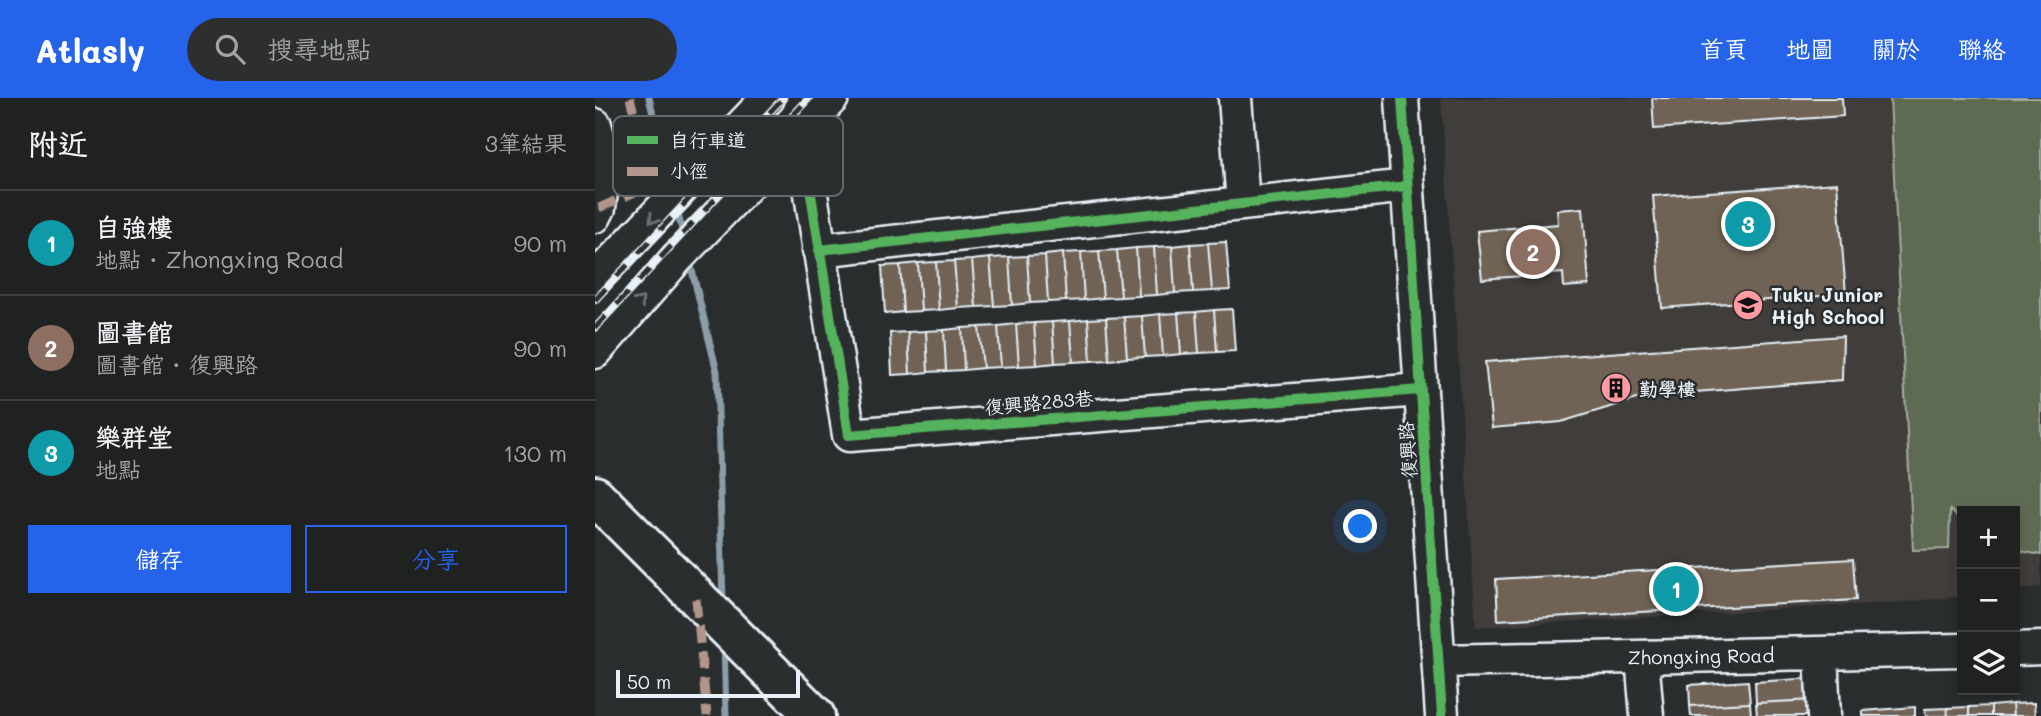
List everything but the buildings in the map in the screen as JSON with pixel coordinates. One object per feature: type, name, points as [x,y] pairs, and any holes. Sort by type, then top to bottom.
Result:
[{"type":"main road","points":[[595,496],[723,627],[815,716]]},
{"type":"street","points":[[751,116],[768,98]]},
{"type":"street","points":[[815,116],[832,98]]},
{"type":"street","points":[[1235,98],[1243,204]]},
{"type":"street","name":"復興路","points":[[1402,98],[1442,716]]},
{"type":"street","points":[[595,125],[605,161],[599,208],[595,216]]},
{"type":"street","points":[[819,250],[1408,186]]},
{"type":"street","points":[[595,279],[674,196]]},
{"type":"street","points":[[595,352],[678,257],[738,196]]},
{"type":"street","name":"復興路283巷","points":[[811,196],[849,435],[1420,390]]},
{"type":"street","points":[[2020,649],[2041,648]]},
{"type":"street","name":"Zhongxing Road","points":[[1439,662],[1957,650]]},
{"type":"street","points":[[1821,653],[1824,716]]},
{"type":"street","points":[[1642,657],[1647,716]]},
{"type":"shaded area","name":"Tuku Junior High School","points":[[1441,98],[2041,98],[2041,587],[2020,589],[2020,506],[1957,506],[1957,597],[1476,627]]},
{"type":"green space","points":[[1890,98],[2041,98],[2041,555],[2020,551],[2020,506],[1957,506],[1957,516],[1950,510],[1949,549],[1913,550]]},
{"type":"waterway","points":[[649,98],[654,116]]},
{"type":"waterway","points":[[676,207],[684,237]]},
{"type":"waterway","points":[[689,258],[717,372],[723,603]]},
{"type":"waterway","points":[[724,643],[726,716]]},
{"type":"railway","points":[[766,116],[783,98]]},
{"type":"railway","points":[[792,116],[809,98]]},
{"type":"railway","points":[[595,300],[692,196]]},
{"type":"railway","points":[[595,328],[718,196]]},
{"type":"marked path","points":[[630,98],[635,116]]},
{"type":"marked path","points":[[599,208],[626,196]]},
{"type":"marked path","points":[[696,599],[707,716]]},
{"type":"cycle path","points":[[1402,98],[1442,716]]},
{"type":"cycle path","points":[[819,250],[1407,186]]},
{"type":"cycle path","points":[[811,196],[849,435],[1420,390]]},
{"type":"place","name":"樂群堂","points":[[1748,224]]},
{"type":"place","name":"圖書館","points":[[1533,252]]},
{"type":"place","name":"Tuku Junior High School","points":[[1748,305]]},
{"type":"place","name":"勤學樓","points":[[1616,388]]},
{"type":"place","name":"自強樓","points":[[1676,589]]}]
